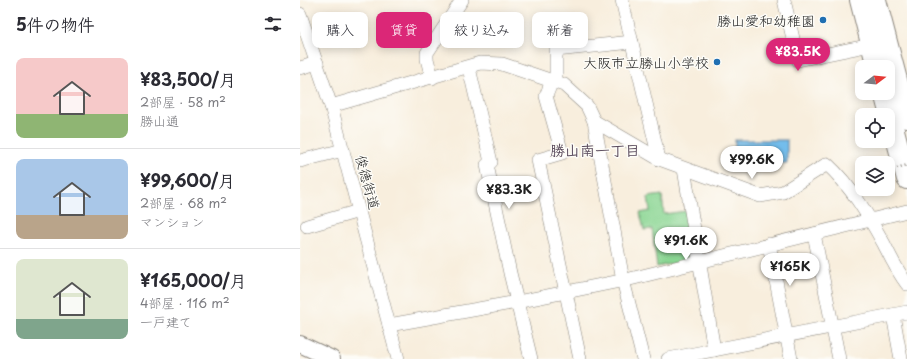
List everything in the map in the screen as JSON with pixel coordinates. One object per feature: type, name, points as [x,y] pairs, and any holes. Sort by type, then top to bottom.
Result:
[{"type":"main road","points":[[860,0],[875,60]]},
{"type":"main road","points":[[876,0],[907,118]]},
{"type":"main road","points":[[885,100],[900,174]]},
{"type":"street","points":[[432,78],[427,59],[428,53],[462,0]]},
{"type":"street","points":[[622,0],[659,159]]},
{"type":"street","points":[[784,0],[798,60],[870,45]]},
{"type":"street","name":"俊徳街道","points":[[300,14],[331,106],[398,359]]},
{"type":"street","points":[[580,359],[538,160],[562,153],[546,96],[554,82],[556,50],[632,42]]},
{"type":"street","points":[[300,68],[317,63]]},
{"type":"street","points":[[331,106],[469,68],[471,64],[480,63],[502,64],[564,85],[586,106],[594,121],[623,280],[642,359]]},
{"type":"street","points":[[469,68],[491,162],[487,165],[531,359]]},
{"type":"street","points":[[594,121],[659,159],[760,196],[783,192],[827,164],[839,175],[871,220],[893,264],[907,284]]},
{"type":"street","points":[[300,161],[343,150]]},
{"type":"street","points":[[684,169],[714,350]]},
{"type":"street","points":[[307,226],[359,211]]},
{"type":"street","points":[[389,325],[517,302],[623,280],[907,211]]},
{"type":"street","points":[[814,234],[839,359]]},
{"type":"street","points":[[769,244],[791,359]]},
{"type":"street","points":[[668,359],[907,312]]},
{"type":"street","points":[[893,315],[902,359]]},
{"type":"street","points":[[300,344],[332,359]]},
{"type":"path","points":[[900,174],[907,165]]},
{"type":"green space","points":[[662,195],[664,214],[686,211],[693,253],[692,259],[657,267],[652,229],[644,230],[640,213],[650,211],[648,197]]},
{"type":"water","points":[[735,140],[787,140],[787,163],[735,163]]},
{"type":"place","name":"勝山愛和幼稚園","points":[[823,20]]},
{"type":"place","name":"大阪市立勝山小学校","points":[[717,62]]},
{"type":"district","name":"勝山南一丁目","points":[[595,149]]}]
